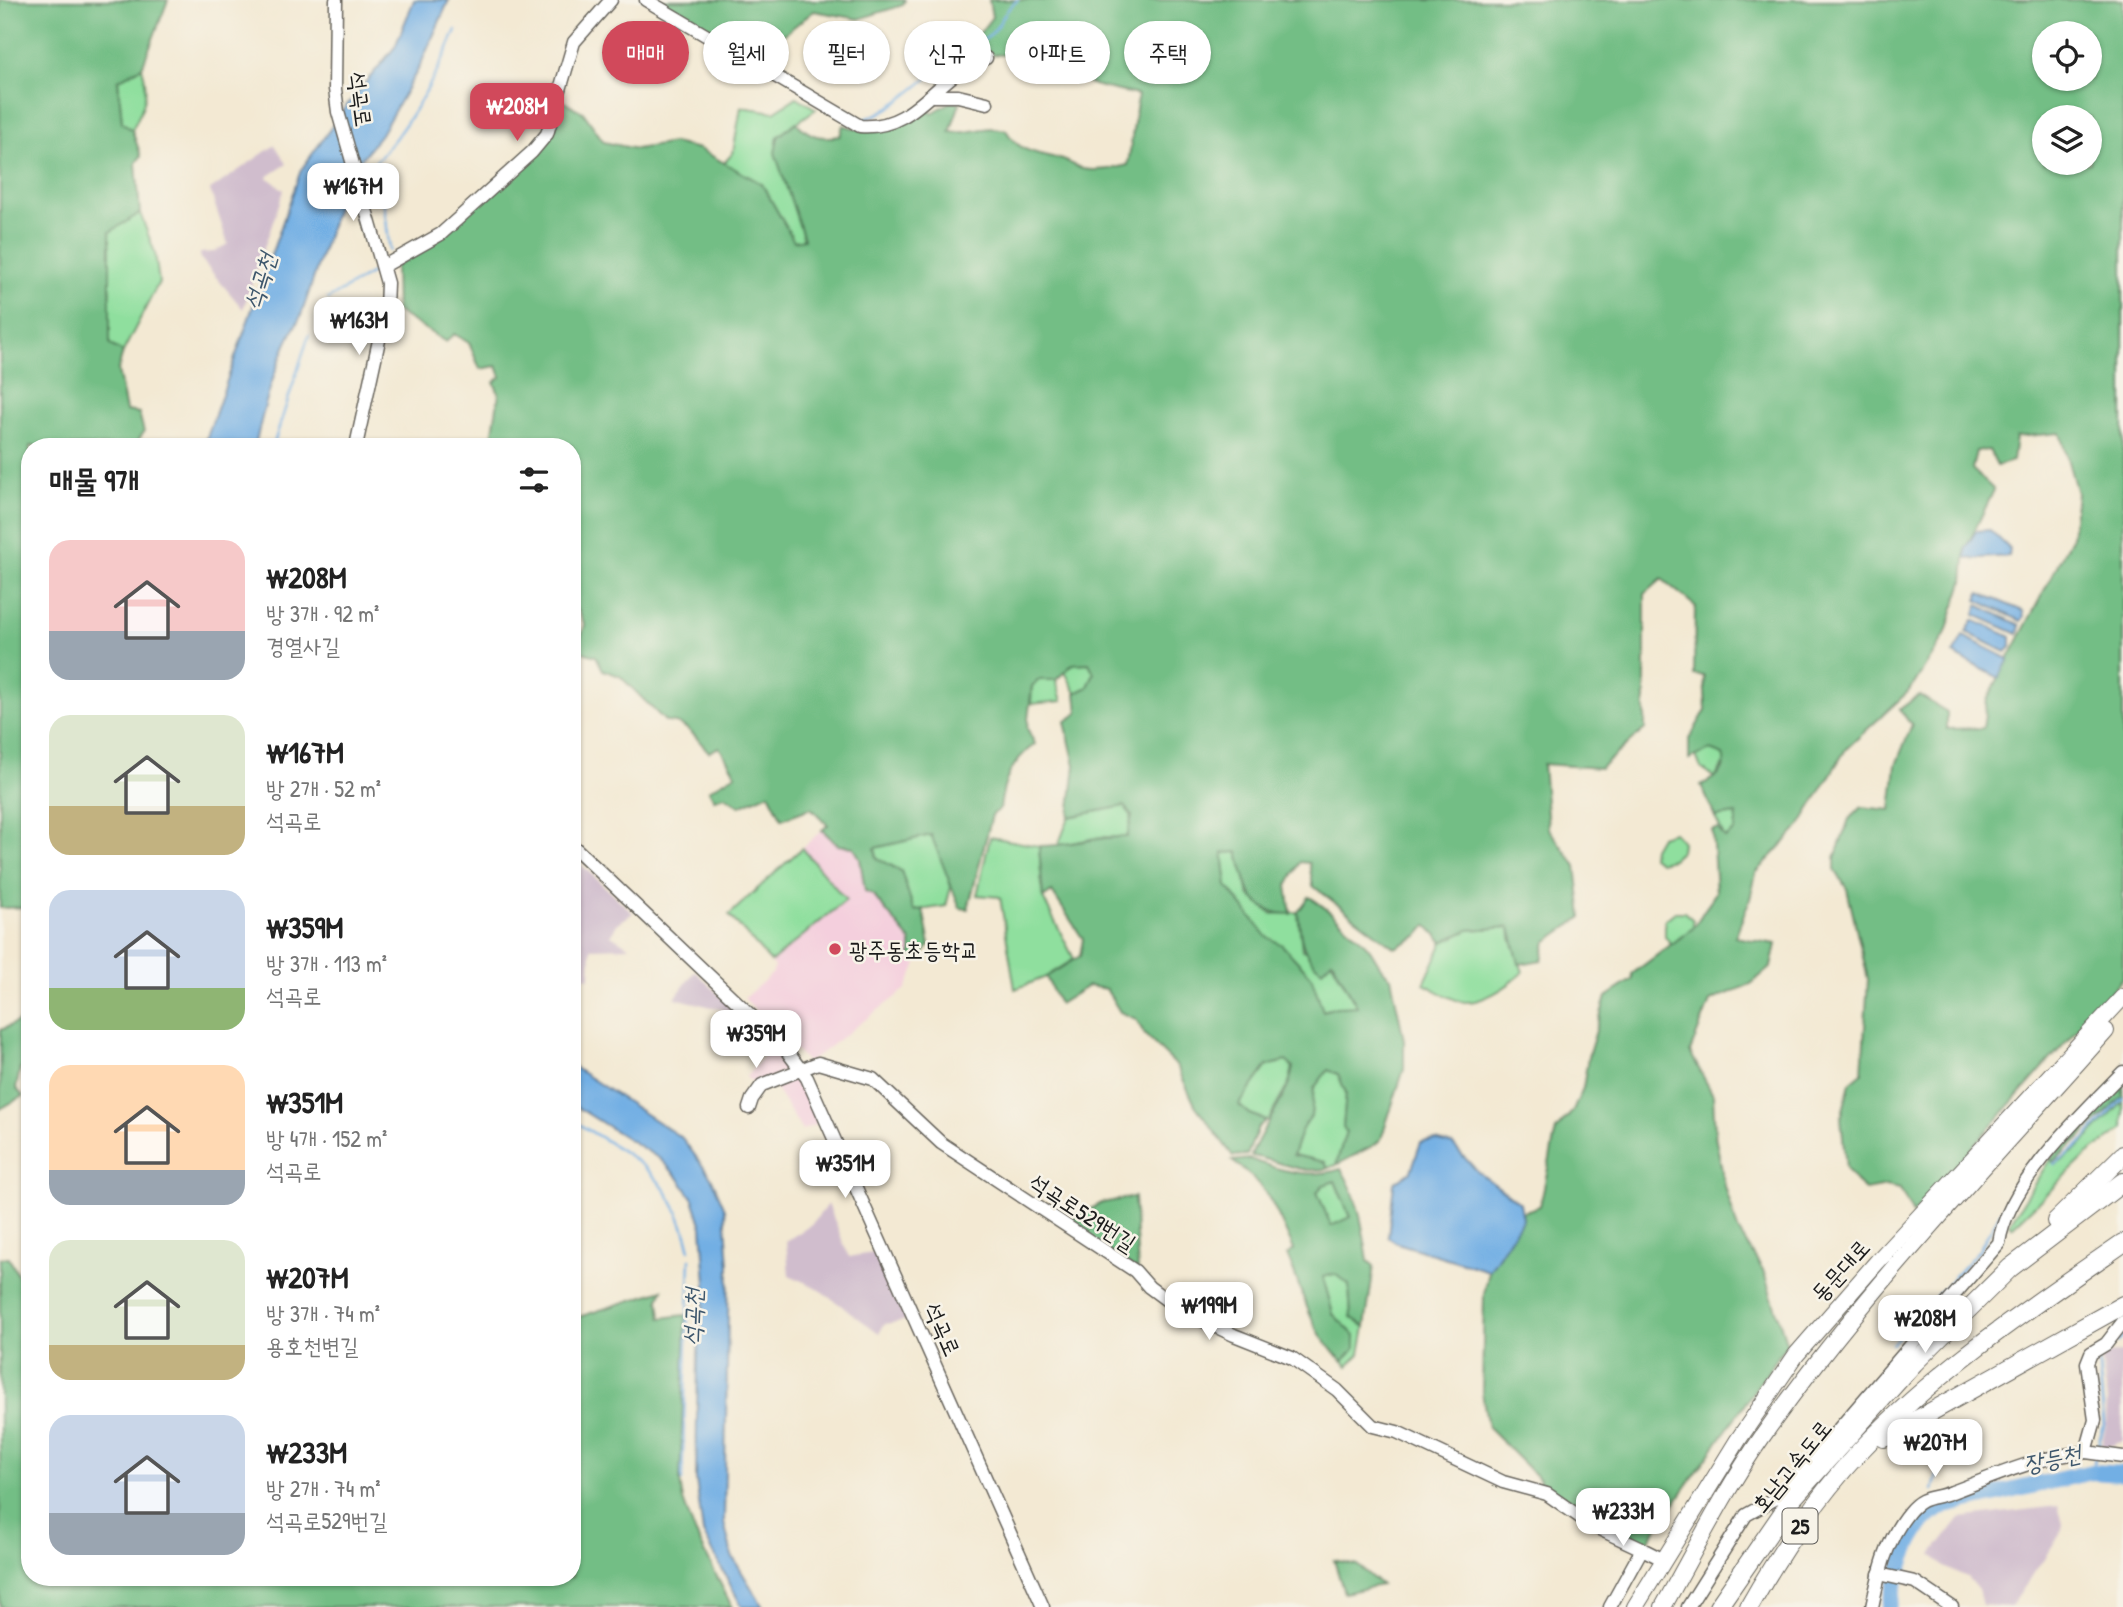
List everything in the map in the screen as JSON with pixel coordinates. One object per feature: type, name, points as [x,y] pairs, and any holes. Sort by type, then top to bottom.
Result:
[{"type":"highway","name":"호남고속도로","points":[[1718,1607],[1793,1498],[1913,1363],[2123,1155]]},
{"type":"highway","name":"호남고속도로","points":[[1913,1363],[2010,1268],[2123,1182]]},
{"type":"highway","name":"호남고속도로","points":[[1749,1607],[1782,1549],[1859,1451],[1935,1381],[2039,1302],[2123,1243]]},
{"type":"highway","name":"호남고속도로","points":[[1859,1451],[2123,1305]]},
{"type":"main road","name":"동문대로","points":[[1635,1607],[1738,1440],[1796,1355],[1877,1262],[2123,997]]},
{"type":"main road","name":"동문대로","points":[[1663,1607],[1738,1473],[1786,1404],[1891,1272],[2123,1013]]},
{"type":"street","name":"석곡로","points":[[336,0],[335,89],[338,112],[384,266],[386,308],[358,438]]},
{"type":"street","points":[[384,266],[440,233],[532,152],[547,134],[574,42],[611,0]]},
{"type":"street","points":[[646,0],[860,126],[877,128],[890,124],[933,96],[946,84]]},
{"type":"street","points":[[933,96],[958,96],[986,103]]},
{"type":"street","name":"석곡로","points":[[581,854],[783,1046],[802,1069],[870,1215],[1044,1607]]},
{"type":"street","name":"석곡로529번길","points":[[802,1069],[818,1063],[873,1079],[941,1143],[1135,1271],[1149,1287],[1180,1310],[1292,1358],[1337,1390],[1373,1426],[1397,1432],[1503,1482],[1547,1494],[1592,1526],[1664,1560]]},
{"type":"street","points":[[749,1108],[751,1099],[762,1085],[802,1069]]},
{"type":"street","points":[[1688,1607],[1746,1515],[1782,1494],[1999,1243],[2001,1230],[2026,1181],[2052,1148],[2123,1072]]},
{"type":"street","points":[[2086,1452],[2095,1420],[2087,1363],[2091,1353],[2106,1344],[2123,1322]]},
{"type":"street","points":[[1872,1607],[1894,1534],[1909,1512],[1926,1497],[1951,1493],[2012,1467],[2086,1452],[2123,1457]]},
{"type":"street","points":[[1610,1607],[1642,1549]]},
{"type":"street","points":[[1882,1574],[1908,1581],[1952,1607]]},
{"type":"shaded area","points":[[275,145],[287,164],[267,177],[284,190],[243,309],[200,258],[200,253],[213,252],[228,244],[210,190]]},
{"type":"shaded area","name":"광주동초등학교","points":[[822,830],[838,845],[854,847],[860,859],[865,891],[872,894],[911,942],[911,956],[919,959],[906,989],[808,1063],[744,998],[773,973],[774,966],[729,915]]},
{"type":"shaded area","points":[[581,864],[633,913],[617,924],[611,935],[630,947],[591,948],[590,978],[581,977]]},
{"type":"shaded area","points":[[695,971],[734,1010],[732,1012],[675,998]]},
{"type":"shaded area","points":[[771,1047],[790,1067],[758,1087],[746,1077]]},
{"type":"shaded area","points":[[797,1076],[820,1123],[802,1130],[774,1086]]},
{"type":"shaded area","points":[[828,1204],[849,1257],[878,1252],[908,1320],[885,1324],[879,1333],[817,1288],[789,1275],[786,1241],[811,1225]]},
{"type":"shaded area","points":[[2122,1353],[2123,1441],[2100,1450],[2106,1426],[2107,1397],[2101,1354]]},
{"type":"shaded area","points":[[2058,1506],[2063,1524],[2061,1533],[2011,1607],[1982,1605],[1978,1590],[1967,1577],[1944,1567],[1932,1554],[1960,1518]]},
{"type":"green space","points":[[0,0],[168,0],[142,67],[118,80],[122,122],[132,130],[141,156],[136,163],[140,213],[110,232],[110,345],[123,352],[118,370],[126,411],[139,413],[144,432],[140,438],[21,438],[21,907],[0,908]]},
{"type":"green space","points":[[658,0],[905,0],[903,5],[859,19],[814,11],[789,30],[789,21],[703,21],[703,27]]},
{"type":"green space","points":[[989,0],[2123,0],[2123,978],[1913,1214],[1900,1189],[1886,1186],[1865,1190],[1856,1182],[1846,1168],[1841,1118],[1850,1083],[1862,1073],[1868,979],[1847,889],[1835,870],[1835,858],[1849,819],[1861,807],[1891,810],[1896,765],[1912,724],[1899,710],[1919,695],[1947,712],[1947,729],[1983,728],[1987,700],[2072,537],[2077,493],[2060,433],[2016,437],[2013,461],[1997,466],[1989,450],[1976,451],[1972,469],[1994,490],[1966,548],[1963,582],[1945,635],[1911,689],[1846,749],[1799,827],[1756,873],[1750,899],[1735,937],[1776,944],[1771,967],[1751,984],[1710,1001],[1690,1052],[1713,1095],[1715,1135],[1725,1186],[1738,1230],[1763,1270],[1787,1344],[1645,1545],[1617,1535],[1540,1489],[1539,1479],[1488,1428],[1482,1392],[1484,1294],[1489,1271],[1523,1219],[1522,1212],[1540,1206],[1556,1130],[1573,1111],[1583,1088],[1588,1057],[1606,997],[1633,979],[1632,974],[1693,928],[1716,892],[1712,830],[1718,829],[1725,838],[1735,830],[1737,814],[1715,817],[1701,785],[1722,770],[1723,755],[1710,750],[1689,759],[1689,739],[1706,710],[1704,676],[1694,675],[1695,606],[1662,579],[1645,594],[1645,729],[1600,768],[1543,764],[1548,828],[1576,866],[1582,917],[1546,942],[1542,960],[1519,964],[1510,927],[1468,930],[1443,942],[1427,925],[1418,936],[1395,948],[1313,886],[1309,863],[1300,862],[1287,886],[1291,914],[1277,913],[1266,909],[1252,895],[1238,852],[1223,853],[1227,886],[1266,936],[1282,945],[1311,976],[1323,1011],[1357,1006],[1332,960],[1322,970],[1309,958],[1303,945],[1298,912],[1309,897],[1332,913],[1360,939],[1391,977],[1404,1040],[1404,1069],[1381,1139],[1376,1144],[1336,1165],[1346,1131],[1343,1128],[1346,1093],[1338,1074],[1328,1070],[1314,1088],[1311,1116],[1302,1129],[1293,1155],[1325,1162],[1328,1168],[1299,1169],[1251,1156],[1286,1090],[1293,1067],[1286,1061],[1267,1066],[1239,1105],[1249,1114],[1266,1120],[1258,1128],[1247,1155],[1233,1156],[1195,1105],[1177,1066],[1145,1035],[1136,1019],[1120,1012],[1106,989],[1088,986],[1059,1004],[1046,977],[1080,956],[1083,939],[1052,892],[1043,898],[1039,846],[1127,837],[1132,816],[1124,806],[1069,817],[1075,765],[1065,722],[1078,713],[1076,693],[1088,687],[1094,673],[1089,663],[1073,664],[1056,680],[1039,680],[1032,686],[1027,728],[1035,744],[1020,757],[1010,772],[1000,809],[992,815],[968,909],[960,908],[931,835],[875,848],[877,858],[901,871],[914,911],[923,909],[930,945],[919,959],[911,956],[911,941],[872,894],[865,891],[860,859],[854,847],[838,845],[822,830],[828,825],[811,808],[782,819],[769,793],[740,806],[725,796],[714,799],[709,790],[736,774],[719,747],[709,752],[685,727],[666,722],[620,676],[603,670],[596,656],[581,652],[581,636],[585,625],[581,616],[581,438],[492,438],[499,394],[494,382],[501,377],[497,366],[480,369],[469,343],[454,334],[446,342],[396,311],[395,267],[551,136],[564,102],[583,112],[604,142],[636,149],[673,143],[699,149],[762,184],[794,241],[804,239],[775,153],[778,137],[796,122],[811,134],[833,137],[840,136],[843,125],[856,129],[878,130],[897,125],[927,107],[932,113],[951,102],[960,103],[950,132],[998,128],[1006,130],[1017,144],[1024,148],[1083,169],[1100,170],[1128,165],[1138,95],[1091,84],[1110,84],[1110,21],[1005,21],[1005,56],[991,54],[989,21],[992,17]]},
{"type":"green space","points":[[142,67],[146,92],[132,130],[122,122],[118,79]]},
{"type":"green space","points":[[797,97],[816,109],[778,136],[776,153],[804,240],[794,241],[762,184],[724,163],[733,153],[741,107],[774,112]]},
{"type":"green space","points":[[140,213],[155,253],[159,282],[123,352],[110,345],[110,231]]},
{"type":"green space","points":[[1089,663],[1094,673],[1088,687],[1076,693],[1065,672],[1073,664]]},
{"type":"green space","points":[[1039,680],[1056,680],[1062,701],[1031,704],[1032,686]]},
{"type":"green space","points":[[1710,750],[1723,755],[1725,761],[1715,778],[1701,768],[1696,756]]},
{"type":"green space","points":[[1124,806],[1132,816],[1128,837],[1100,837],[1058,846],[1069,817]]},
{"type":"green space","points":[[1737,814],[1735,830],[1725,839],[1715,817]]},
{"type":"green space","points":[[1674,832],[1682,842],[1681,851],[1672,859],[1660,862],[1652,857],[1653,848],[1660,836]]},
{"type":"green space","points":[[931,835],[936,841],[951,887],[946,906],[914,911],[901,871],[877,858],[875,848]]},
{"type":"green space","points":[[990,837],[1039,846],[1043,898],[1074,959],[1046,977],[1015,989],[1000,897],[977,895]]},
{"type":"green space","points":[[802,848],[846,900],[771,962],[729,915]]},
{"type":"green space","points":[[1238,852],[1249,895],[1272,914],[1298,912],[1302,950],[1331,960],[1357,1007],[1336,1007],[1323,1011],[1311,976],[1282,945],[1266,936],[1227,886],[1223,853]]},
{"type":"green space","points":[[1675,912],[1684,912],[1693,920],[1693,928],[1671,944],[1665,936],[1665,920]]},
{"type":"green space","points":[[1510,927],[1523,972],[1510,983],[1485,998],[1467,1002],[1459,1001],[1424,984],[1443,942],[1468,930]]},
{"type":"green space","points":[[21,1020],[21,1069],[16,1088],[21,1097],[0,1109],[1,1030]]},
{"type":"green space","points":[[1286,1061],[1293,1067],[1290,1081],[1268,1121],[1249,1114],[1238,1105],[1267,1066]]},
{"type":"green space","points":[[1328,1070],[1338,1074],[1346,1093],[1343,1128],[1346,1131],[1336,1165],[1328,1168],[1325,1162],[1293,1155],[1302,1128],[1311,1116],[1314,1088]]},
{"type":"green space","points":[[2123,1076],[2123,1097],[2053,1162],[2050,1159]]},
{"type":"green space","points":[[2123,1102],[2123,1129],[2087,1155],[2012,1227],[2010,1223],[2050,1159],[2056,1164],[2076,1150]]},
{"type":"green space","points":[[1250,1159],[1284,1170],[1306,1173],[1341,1169],[1347,1179],[1359,1213],[1368,1261],[1374,1266],[1365,1327],[1351,1317],[1349,1285],[1335,1274],[1323,1277],[1333,1314],[1355,1336],[1355,1349],[1343,1361],[1315,1326],[1287,1255],[1294,1250],[1264,1190],[1232,1161]],"holes":[[[1335,1181],[1350,1217],[1331,1226],[1317,1192],[1323,1185]]]},
{"type":"green space","points":[[1335,1181],[1350,1218],[1331,1226],[1317,1192],[1323,1185]]},
{"type":"green space","points":[[1134,1197],[1138,1271],[1065,1222],[1102,1203]]},
{"type":"green space","points":[[0,1258],[9,1258],[21,1279],[21,1586],[581,1586],[581,1316],[663,1290],[659,1299],[661,1318],[686,1315],[680,1481],[683,1500],[694,1530],[732,1607],[0,1607]]},
{"type":"green space","points":[[1335,1274],[1349,1285],[1351,1317],[1365,1327],[1360,1354],[1348,1366],[1343,1361],[1355,1349],[1355,1336],[1333,1314],[1323,1277]]},
{"type":"green space","points":[[1334,1560],[1357,1565],[1381,1585],[1344,1593]]},
{"type":"water","points":[[414,0],[449,0],[420,66],[381,134],[347,177],[301,316],[285,347],[273,380],[257,438],[207,438],[301,170],[347,105],[395,47]]},
{"type":"water","points":[[1990,530],[2010,549],[2009,556],[1966,559],[1966,548],[1976,531]]},
{"type":"water","points":[[1980,593],[2023,611],[2024,617],[2021,621],[1977,600]]},
{"type":"water","points":[[1978,605],[2020,625],[2018,634],[1975,615]]},
{"type":"water","points":[[1973,620],[2011,637],[2011,647],[2006,652],[1966,632]]},
{"type":"water","points":[[1963,636],[2009,659],[1999,678],[1953,654]]},
{"type":"water","points":[[581,1072],[682,1138],[711,1177],[725,1209],[729,1265],[724,1522],[732,1556],[763,1607],[742,1607],[703,1533],[696,1480],[698,1352],[706,1284],[702,1227],[693,1199],[677,1176],[660,1159],[581,1110]]},
{"type":"water","points":[[1436,1140],[1453,1145],[1478,1172],[1520,1203],[1523,1219],[1489,1271],[1397,1243],[1388,1237],[1394,1183],[1411,1171],[1421,1142]]},
{"type":"waterway","points":[[860,121],[887,109],[959,53],[988,37],[1018,0]]},
{"type":"waterway","points":[[390,251],[384,204],[372,166],[398,135],[420,102],[456,30]]},
{"type":"waterway","points":[[328,299],[377,270],[374,261]]},
{"type":"waterway","points":[[276,438],[309,335]]},
{"type":"waterway","points":[[2054,1164],[2075,1149],[2123,1099]]},
{"type":"waterway","points":[[581,1126],[648,1170],[673,1202],[690,1250]]},
{"type":"waterway","points":[[2020,1180],[2031,1162]]},
{"type":"waterway","points":[[1892,1344],[1979,1250],[2009,1198]]},
{"type":"waterway","name":"석곡천","points":[[682,1481],[690,1259]]},
{"type":"waterway","points":[[2117,1343],[2123,1337]]},
{"type":"waterway","points":[[2097,1449],[2104,1425],[2098,1355]]},
{"type":"waterway","points":[[1933,1490],[1943,1455],[1934,1442]]},
{"type":"waterway","points":[[2092,1472],[2095,1456]]},
{"type":"waterway","name":"장등천","points":[[1889,1607],[1906,1551],[1920,1526],[1941,1507],[2092,1472],[2123,1474]]},
{"type":"place","name":"광주동초등학교","points":[[835,949]]}]
